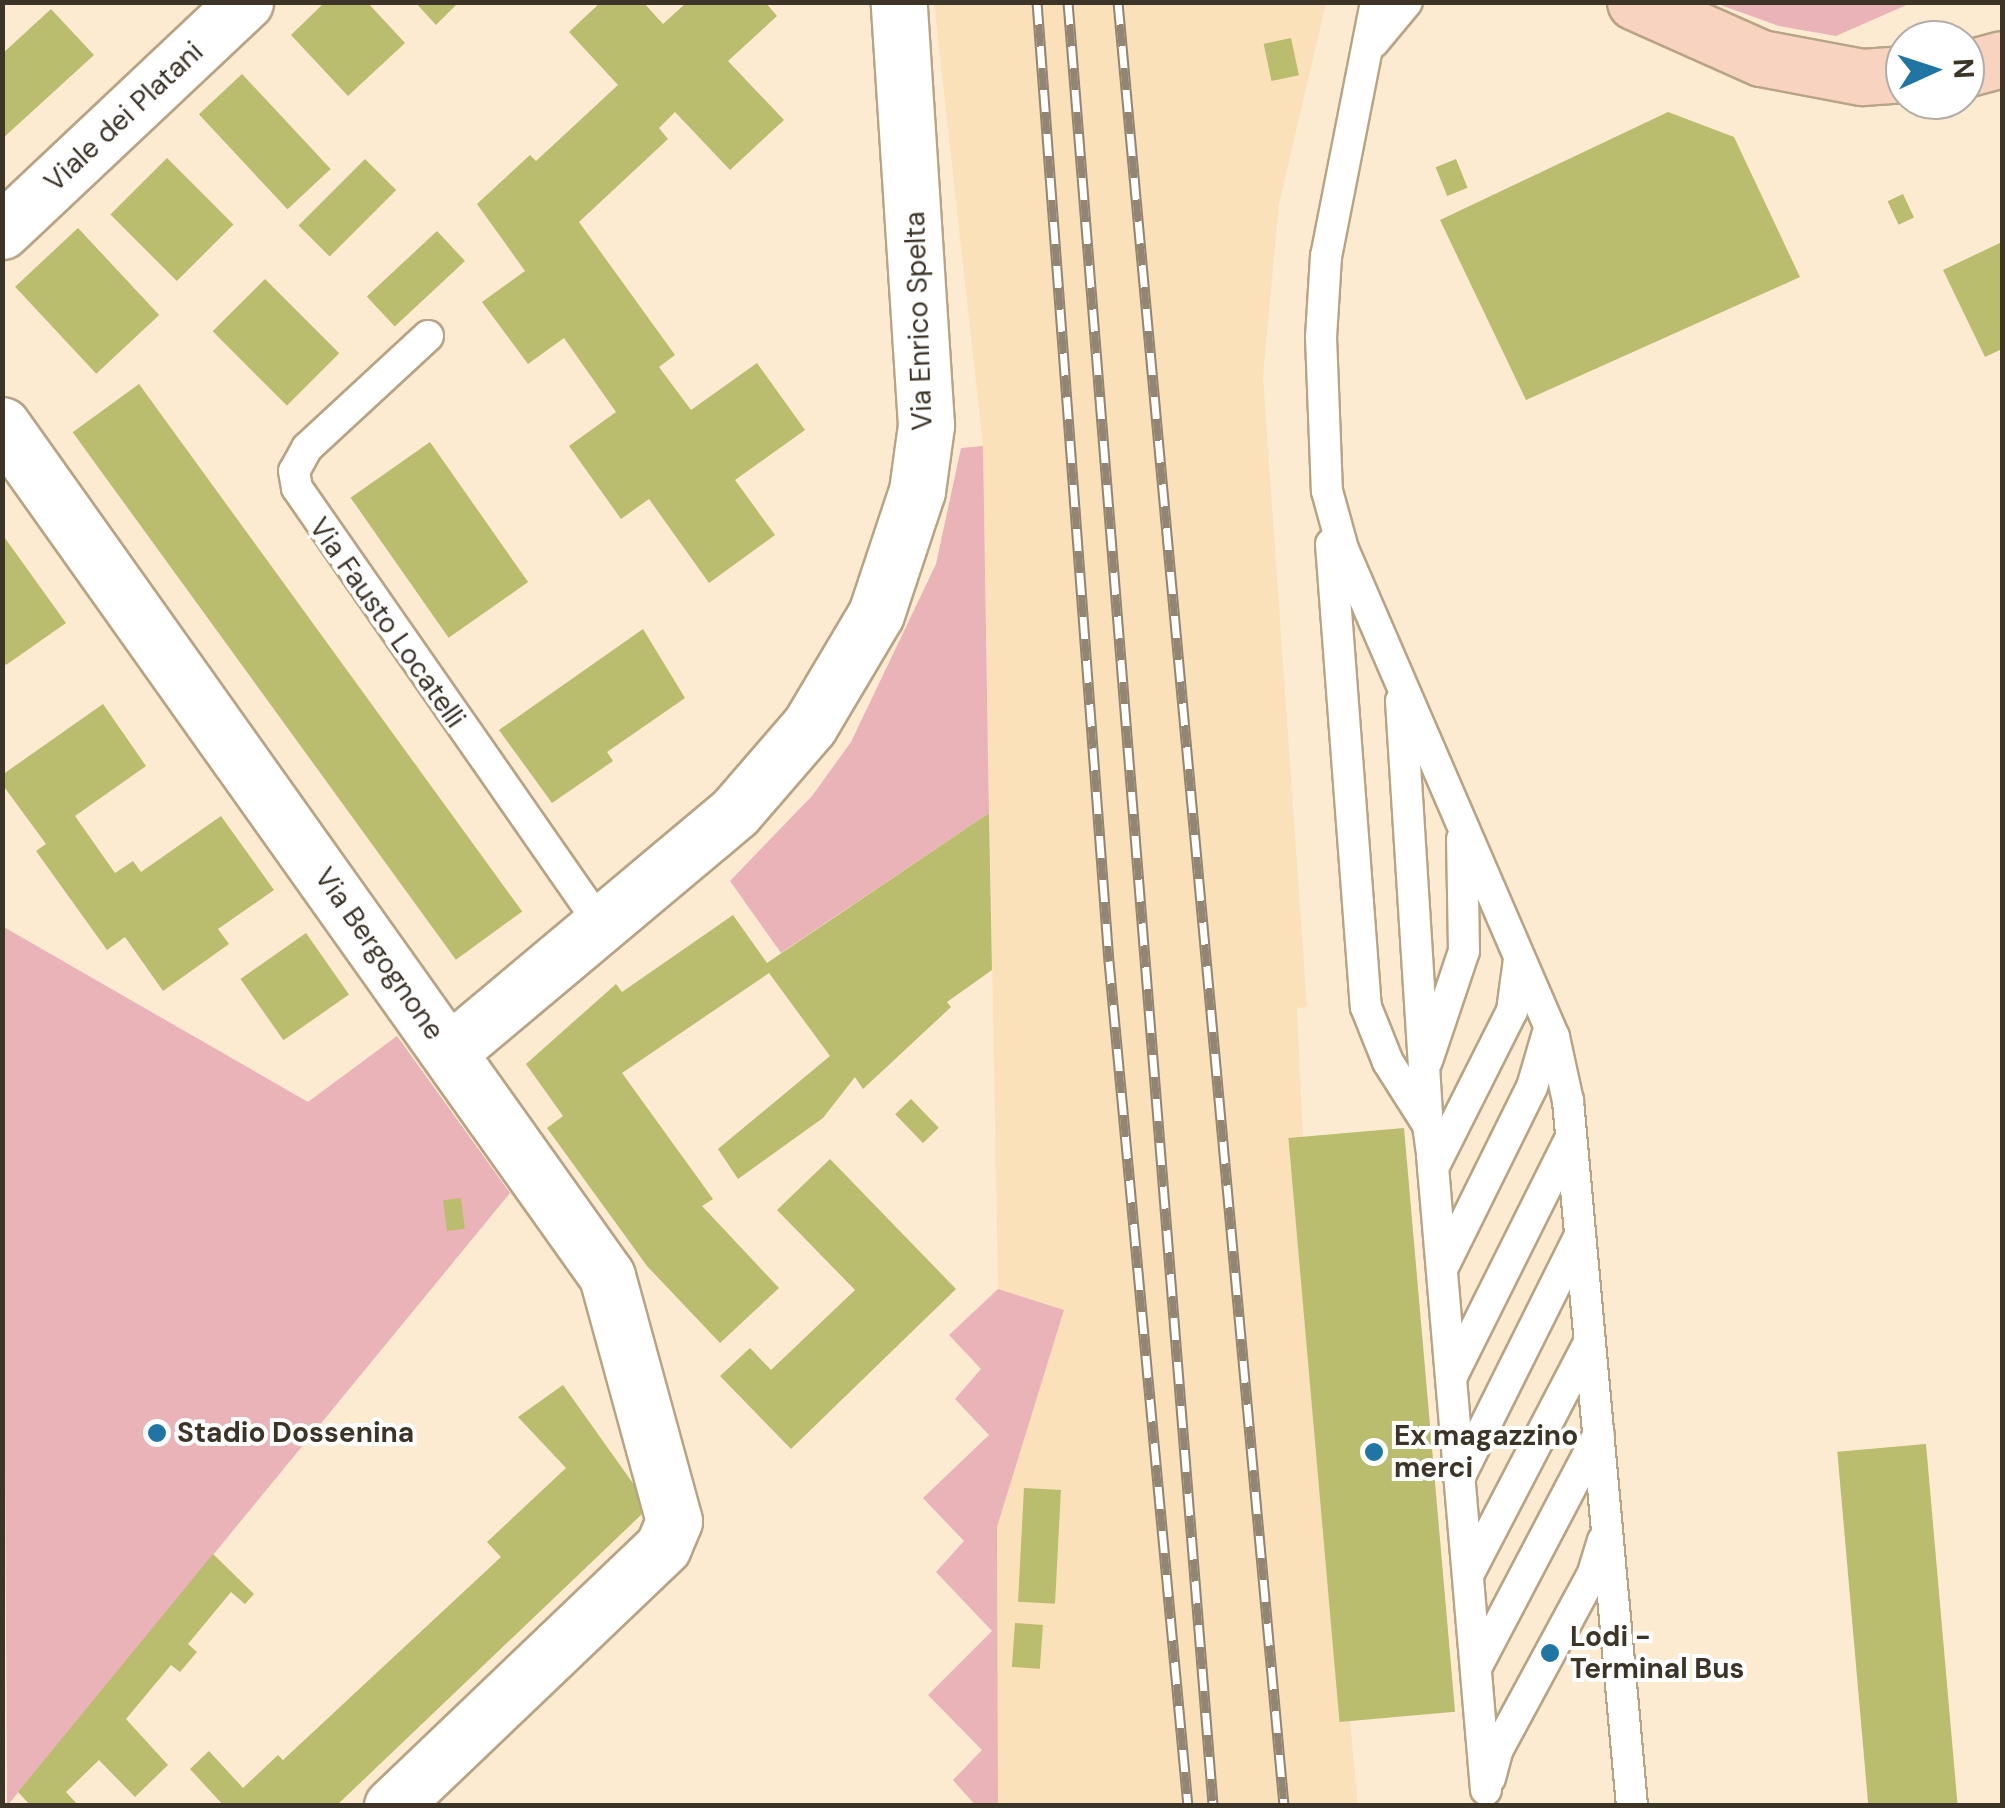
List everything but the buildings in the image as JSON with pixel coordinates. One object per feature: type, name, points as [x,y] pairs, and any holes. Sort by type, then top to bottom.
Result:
[{"type":"street","name":"Viale dei Platani","points":[[2,231],[244,2]]},
{"type":"street","name":"Via Enrico Spelta","points":[[448,1052],[603,928],[722,824],[810,725],[876,614],[917,491],[926,369],[899,2]]},
{"type":"street","points":[[1635,2],[1761,58],[1862,77],[1885,75]]},
{"type":"street","name":"Via Bergognone","points":[[2,425],[607,1276],[674,1521],[662,1548],[392,1806]]},
{"type":"lane","points":[[1376,2],[1373,43],[1335,190],[1326,256],[1320,337],[1327,491],[1366,1008],[1388,1062],[1428,1125]]},
{"type":"lane","points":[[1373,43],[1407,2]]},
{"type":"lane","name":"Via Fausto Locatelli","points":[[428,336],[307,448],[294,472],[297,488],[603,928]]},
{"type":"lane","points":[[1327,491],[1342,549],[1550,1021],[1571,1137],[1632,1806]]},
{"type":"lane","points":[[1400,678],[1428,1125],[1487,1798]]},
{"type":"lane","points":[[1424,1068],[1464,951],[1460,816]]},
{"type":"lane","points":[[1434,1168],[1512,1011],[1519,951]]},
{"type":"lane","points":[[1442,1270],[1532,1087],[1550,1021]]},
{"type":"lane","points":[[1451,1379],[1571,1137]]},
{"type":"lane","points":[[1460,1476],[1580,1235]]},
{"type":"lane","points":[[1468,1576],[1590,1341]]},
{"type":"lane","points":[[1476,1668],[1599,1434]]},
{"type":"lane","points":[[1487,1798],[1498,1749],[1594,1573],[1606,1508]]},
{"type":"shaded area","points":[[934,3],[1326,3],[1279,204],[1263,376],[1307,1007],[1297,1008],[1303,1138],[1289,1140],[1340,1722],[1350,1721],[1358,1805],[998,1805],[997,1527],[1064,1310],[998,1289],[983,446]]},
{"type":"shaded area","points":[[1715,3],[1911,3],[1836,36],[1779,26]]},
{"type":"shaded area","points":[[983,446],[989,813],[781,953],[730,881],[812,796],[851,742],[936,564],[961,448]]},
{"type":"shaded area","name":"Stadio Dossenina","points":[[2,926],[308,1102],[397,1036],[510,1193],[7,1806]]},
{"type":"shaded area","points":[[998,1289],[1064,1310],[997,1527],[998,1805],[976,1806],[953,1780],[982,1750],[928,1695],[992,1631],[936,1572],[964,1541],[923,1498],[989,1435],[955,1399],[981,1369],[949,1335]]},
{"type":"railway","points":[[1037,2],[1109,961],[1188,1806]]},
{"type":"railway","points":[[1068,2],[1213,1806]]},
{"type":"railway","points":[[1118,2],[1284,1806]]},
{"type":"place","name":"Stadio Dossenina","points":[[157,1433]]},
{"type":"place","name":"Ex magazzino merci","points":[[1374,1452]]},
{"type":"place","name":"Lodi - Terminal Bus","points":[[1550,1653]]}]
